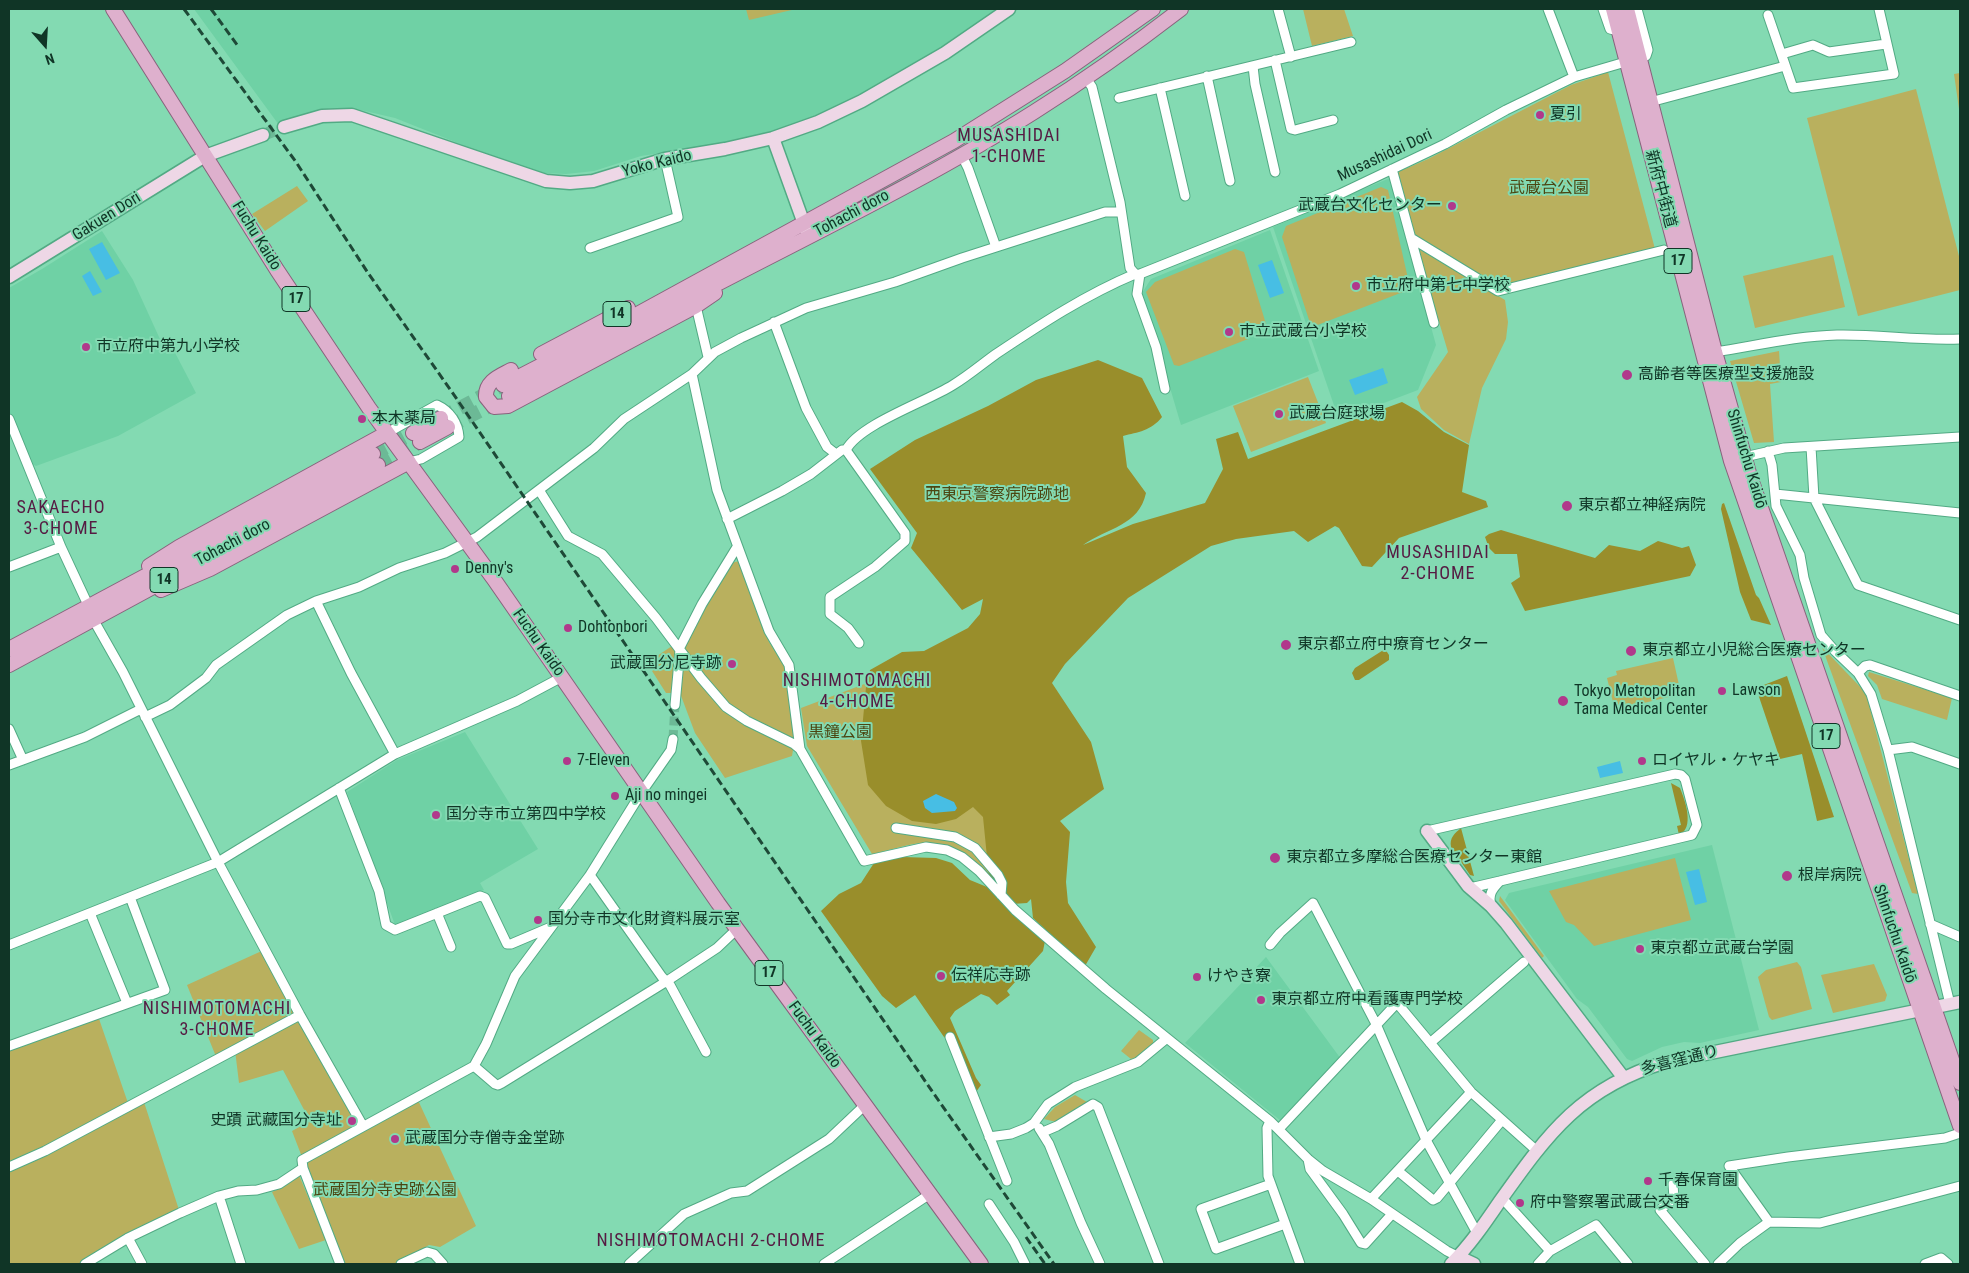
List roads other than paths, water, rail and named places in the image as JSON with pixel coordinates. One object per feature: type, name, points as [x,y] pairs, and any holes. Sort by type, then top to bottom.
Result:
[{"type":"main road","name":"Fuchu Kaido","points":[[113,9],[277,270],[387,433],[493,578],[737,929],[981,1264]]},
{"type":"main road","name":"Tohachi doro","points":[[1153,9],[1065,71],[915,163],[592,339],[506,390],[741,272],[961,154],[1065,92],[1180,9]]},
{"type":"main road","points":[[1103,44],[1101,52],[1103,55],[1108,55],[1142,30],[1180,9]]},
{"type":"main road","name":"Shinfuchu Kaidō","points":[[1613,9],[1619,31],[1633,59],[1650,102],[1715,352],[1738,459],[1927,1009],[1960,1126]]},
{"type":"main road","name":"Shinfuchu Kaidō","points":[[1627,9],[1633,59]]},
{"type":"main road","name":"新府中街道","points":[[1633,59],[1738,459]]},
{"type":"main road","points":[[980,124],[1025,104],[1063,81],[1068,86],[1065,92]]},
{"type":"main road","name":"14","points":[[741,272],[696,306],[508,406],[497,408],[488,401],[486,391],[494,380],[690,274],[744,255]]},
{"type":"main road","points":[[416,438],[444,423]]},
{"type":"main road","name":"14","points":[[113,601],[156,560],[387,433]]},
{"type":"main road","name":"Shinfuchu Kaidō","points":[[1738,459],[1876,843],[1885,890],[1923,1004],[1927,1009],[1960,1083]]},
{"type":"main road","name":"Tohachi doro","points":[[9,649],[91,613],[375,460]]},
{"type":"main road","name":"14","points":[[113,601],[169,587],[210,569],[409,462]]},
{"type":"main road","name":"Tohachi doro","points":[[9,665],[67,633],[91,613]]},
{"type":"main road","points":[[9,658],[43,641],[67,633]]},
{"type":"street","name":"Yoko Kaido","points":[[284,127],[322,116],[352,115],[525,175],[559,183],[593,182],[665,159],[725,149],[773,138],[834,115],[954,48],[1009,9]]},
{"type":"street","points":[[1278,9],[1291,56]]},
{"type":"street","points":[[1548,9],[1574,77]]},
{"type":"street","points":[[1603,9],[1610,29],[1619,31]]},
{"type":"street","points":[[1633,59],[1646,56],[1648,50],[1637,9]]},
{"type":"street","points":[[1768,16],[1793,88],[1894,74],[1879,9]]},
{"type":"street","points":[[1119,98],[1351,42]]},
{"type":"street","points":[[1782,54],[1813,45],[1829,52],[1886,44]]},
{"type":"street","name":"Musashidai Dori","points":[[846,450],[849,444],[873,426],[952,386],[1085,297],[1137,274],[1340,194],[1445,144],[1506,110],[1574,77],[1633,59]]},
{"type":"street","points":[[1275,60],[1290,129],[1295,130],[1333,120]]},
{"type":"street","points":[[1253,66],[1255,84],[1275,172]]},
{"type":"street","points":[[1650,102],[1785,66]]},
{"type":"street","points":[[1207,76],[1230,181]]},
{"type":"street","points":[[1086,78],[1092,87],[1099,114],[1130,268],[1137,274],[1137,294],[1156,347],[1166,389]]},
{"type":"street","points":[[1160,88],[1185,196]]},
{"type":"street","points":[[205,156],[263,135]]},
{"type":"street","points":[[773,138],[808,237]]},
{"type":"street","points":[[961,154],[968,168],[996,247]]},
{"type":"street","name":"Gakuen Dori","points":[[9,278],[205,156]]},
{"type":"street","points":[[590,248],[678,217],[665,159]]},
{"type":"street","points":[[1392,169],[1434,323]]},
{"type":"street","points":[[9,765],[143,713],[170,705],[206,678],[216,665],[287,615],[316,601],[359,587],[399,568],[466,543],[594,448],[624,419],[692,374],[708,357],[741,338],[806,308],[895,282],[1105,212],[1120,212]]},
{"type":"street","points":[[1411,238],[1498,291],[1664,250]]},
{"type":"street","points":[[696,306],[708,357]]},
{"type":"street","points":[[774,322],[806,408],[827,447],[836,454]]},
{"type":"street","points":[[1715,352],[1836,335],[1931,340],[1960,339]]},
{"type":"street","points":[[692,374],[717,490],[736,547],[748,571],[768,631],[789,665],[800,749],[864,861],[926,847],[947,850],[962,857],[1001,896],[1106,989],[1270,1121],[1308,1159],[1323,1171],[1371,1199],[1447,1251],[1457,1262],[1474,1264]]},
{"type":"street","points":[[387,433],[437,405],[447,410],[458,428],[459,437],[421,459],[409,462]]},
{"type":"street","points":[[9,419],[13,437],[91,613],[218,862],[300,1015],[363,1126]]},
{"type":"street","points":[[1738,459],[1784,448],[1960,437]]},
{"type":"street","points":[[1811,447],[1814,498],[1858,585],[1960,620]]},
{"type":"street","points":[[727,519],[782,491],[811,474],[842,450],[846,450],[905,533],[905,541],[830,597],[830,614],[848,628],[859,643]]},
{"type":"street","points":[[1768,451],[1772,466],[1774,494],[1778,512],[1800,555],[1812,608],[1822,635],[1835,652],[1858,673],[1872,694],[1888,750],[1930,924],[1955,1003]]},
{"type":"street","points":[[539,490],[568,536],[602,554],[656,618],[726,707],[800,749]]},
{"type":"street","points":[[1774,494],[1960,513]]},
{"type":"street","points":[[9,567],[61,546]]},
{"type":"street","points":[[675,705],[680,649],[702,604],[736,547]]},
{"type":"street","points":[[316,601],[351,673],[395,754]]},
{"type":"street","points":[[1858,673],[1865,666],[1870,665],[1960,696]]},
{"type":"street","points":[[9,945],[218,862],[395,754],[517,701],[562,677]]},
{"type":"street","points":[[9,729],[23,760]]},
{"type":"street","points":[[340,1264],[303,1168],[302,1160],[474,1066],[486,1044],[515,976],[590,876],[641,792],[671,750],[673,738]]},
{"type":"street","points":[[1888,750],[1912,747],[1960,764]]},
{"type":"street","points":[[1470,888],[1692,835],[1697,825],[1685,779],[1681,775],[1674,774],[1427,832],[1470,888],[1491,906],[1506,923],[1623,1077]]},
{"type":"street","points":[[339,788],[379,891],[386,925],[395,930],[480,896],[485,898],[507,944],[552,926]]},
{"type":"street","points":[[1442,851],[1441,840],[1451,826]]},
{"type":"street","points":[[896,828],[955,837],[975,848],[998,875],[1002,883],[1001,896]]},
{"type":"street","points":[[590,876],[662,978],[667,981],[706,1052]]},
{"type":"street","points":[[1491,906],[1489,900],[1491,892],[1500,881]]},
{"type":"street","points":[[9,1046],[165,990],[130,897]]},
{"type":"street","points":[[1270,945],[1313,903],[1376,1024],[1426,1140],[1477,1233]]},
{"type":"street","points":[[90,913],[126,1003]]},
{"type":"street","points":[[437,913],[451,947]]},
{"type":"street","points":[[1930,924],[1960,937]]},
{"type":"street","points":[[474,1066],[495,1084],[502,1083],[667,981],[717,948],[737,929]]},
{"type":"street","points":[[1430,1043],[1524,962]]},
{"type":"street","points":[[1279,1129],[1397,1003],[1471,1092],[1537,1151]]},
{"type":"street","name":"多喜窪通り","points":[[1457,1262],[1537,1151],[1565,1118],[1580,1104],[1623,1077],[1666,1062],[1955,1003]]},
{"type":"street","points":[[9,1167],[45,1151],[300,1015]]},
{"type":"street","points":[[950,1037],[1007,1181]]},
{"type":"street","points":[[990,1137],[1011,1134],[1026,1128],[1034,1123],[1048,1104],[1075,1087],[1138,1062],[1167,1038]]},
{"type":"street","points":[[1371,1199],[1471,1092]]},
{"type":"street","points":[[1043,1132],[1057,1126],[1093,1104],[1098,1106],[1159,1264]]},
{"type":"street","points":[[629,1264],[684,1214],[731,1193],[747,1191],[829,1139],[865,1105]]},
{"type":"street","points":[[1398,1170],[1433,1200],[1450,1183],[1502,1120]]},
{"type":"street","points":[[1270,1121],[1267,1128],[1268,1176],[1300,1264]]},
{"type":"street","points":[[1034,1123],[1043,1132],[1100,1264]]},
{"type":"street","points":[[1769,1222],[1729,1166],[1945,1138],[1960,1133]]},
{"type":"street","points":[[1308,1159],[1310,1168],[1343,1214],[1361,1244],[1365,1244],[1392,1214]]},
{"type":"street","points":[[85,1264],[128,1238],[220,1196],[279,1184],[303,1168]]},
{"type":"street","points":[[1271,1184],[1201,1209],[1216,1248],[1285,1224]]},
{"type":"street","points":[[1673,1184],[1674,1198],[1660,1210],[1705,1264]]},
{"type":"street","points":[[1718,1264],[1740,1243],[1769,1222],[1820,1223],[1960,1186]]},
{"type":"street","points":[[824,1264],[930,1194]]},
{"type":"street","points":[[220,1196],[241,1264]]},
{"type":"street","points":[[1502,1198],[1550,1251]]},
{"type":"street","points":[[989,1204],[1014,1242],[1025,1264]]},
{"type":"street","points":[[1538,1264],[1550,1251],[1596,1225],[1628,1264]]},
{"type":"street","points":[[128,1238],[142,1264]]},
{"type":"street","points":[[401,1264],[427,1252],[434,1254],[443,1264]]},
{"type":"street","points":[[1925,1264],[1941,1258],[1948,1264]]},
{"type":"water","points":[[102,242],[120,273],[106,280],[89,249]]},
{"type":"water","points":[[1272,260],[1284,293],[1270,298],[1258,265]]},
{"type":"water","points":[[90,271],[102,292],[93,296],[82,276]]},
{"type":"water","points":[[1383,368],[1388,383],[1355,395],[1349,380]]},
{"type":"water","points":[[1620,761],[1623,773],[1600,778],[1597,767]]},
{"type":"water","points":[[936,794],[954,802],[957,808],[955,811],[932,813],[925,808],[923,801]]},
{"type":"water","points":[[1699,869],[1707,902],[1695,905],[1686,872]]},
{"type":"tunnel","points":[[263,135],[284,127]]},
{"type":"tunnel","points":[[441,418],[503,385]]},
{"type":"tunnel","points":[[448,427],[509,396]]},
{"type":"tunnel","points":[[373,454],[413,433]]},
{"type":"tunnel","points":[[378,465],[420,442]]},
{"type":"tunnel","points":[[673,739],[675,705]]},
{"type":"railway","points":[[184,9],[296,162],[368,273],[452,392],[934,1094],[1054,1264]]},
{"type":"railway","points":[[211,9],[238,46]]},
{"type":"railway","points":[[1026,1237],[1045,1264]]},
{"type":"place","name":"夏引","points":[[1540,115]]},
{"type":"place","name":"武蔵台文化センター","points":[[1452,206]]},
{"type":"place","name":"市立府中第七中学校","points":[[1356,286]]},
{"type":"place","name":"市立武蔵台小学校","points":[[1229,332]]},
{"type":"place","name":"市立府中第九小学校","points":[[86,347]]},
{"type":"place","name":"高齢者等医療型支援施設","points":[[1627,375]]},
{"type":"place","name":"武蔵台庭球場","points":[[1279,414]]},
{"type":"place","name":"本木薬局","points":[[362,419]]},
{"type":"place","name":"東京都立神経病院","points":[[1567,506]]},
{"type":"place","name":"Denny's","points":[[455,569]]},
{"type":"place","name":"Dohtonbori","points":[[568,628]]},
{"type":"place","name":"東京都立府中療育センター","points":[[1286,645]]},
{"type":"place","name":"東京都立小児総合医療センター","points":[[1631,651]]},
{"type":"place","name":"武蔵国分尼寺跡","points":[[732,664]]},
{"type":"place","name":"Lawson","points":[[1722,691]]},
{"type":"place","name":"Tokyo Metropolitan Tama Medical Center","points":[[1563,701]]},
{"type":"place","name":"7-Eleven","points":[[567,761]]},
{"type":"place","name":"ロイヤル・ケヤキ","points":[[1642,761]]},
{"type":"place","name":"Aji no mingei","points":[[615,796]]},
{"type":"place","name":"国分寺市立第四中学校","points":[[436,815]]},
{"type":"place","name":"東京都立多摩総合医療センター東館","points":[[1275,858]]},
{"type":"place","name":"根岸病院","points":[[1787,876]]},
{"type":"place","name":"国分寺市文化財資料展示室","points":[[538,920]]},
{"type":"place","name":"東京都立武蔵台学園","points":[[1640,949]]},
{"type":"place","name":"伝祥応寺跡","points":[[941,976]]},
{"type":"place","name":"けやき寮","points":[[1197,977]]},
{"type":"place","name":"東京都立府中看護専門学校","points":[[1261,1000]]},
{"type":"place","name":"史蹟 武藏国分寺址","points":[[352,1121]]},
{"type":"place","name":"武蔵国分寺僧寺金堂跡","points":[[395,1139]]},
{"type":"place","name":"千春保育園","points":[[1648,1181]]},
{"type":"place","name":"府中警察署武蔵台交番","points":[[1520,1203]]},
{"type":"district","name":"MUSASHIDAI 1-CHOME","points":[[1009,146]]},
{"type":"district","name":"SAKAECHO 3-CHOME","points":[[61,518]]},
{"type":"district","name":"MUSASHIDAI 2-CHOME","points":[[1438,563]]},
{"type":"district","name":"NISHIMOTOMACHI 4-CHOME","points":[[857,691]]},
{"type":"district","name":"NISHIMOTOMACHI 3-CHOME","points":[[217,1019]]},
{"type":"district","name":"NISHIMOTOMACHI 2-CHOME","points":[[711,1241]]},
{"type":"park label","name":"武蔵台公園","points":[[1549,189]]},
{"type":"park label","name":"西東京警察病院跡地","points":[[997,495]]},
{"type":"park label","name":"黒鐘公園","points":[[840,733]]},
{"type":"park label","name":"武蔵国分寺史跡公園","points":[[385,1191]]}]
